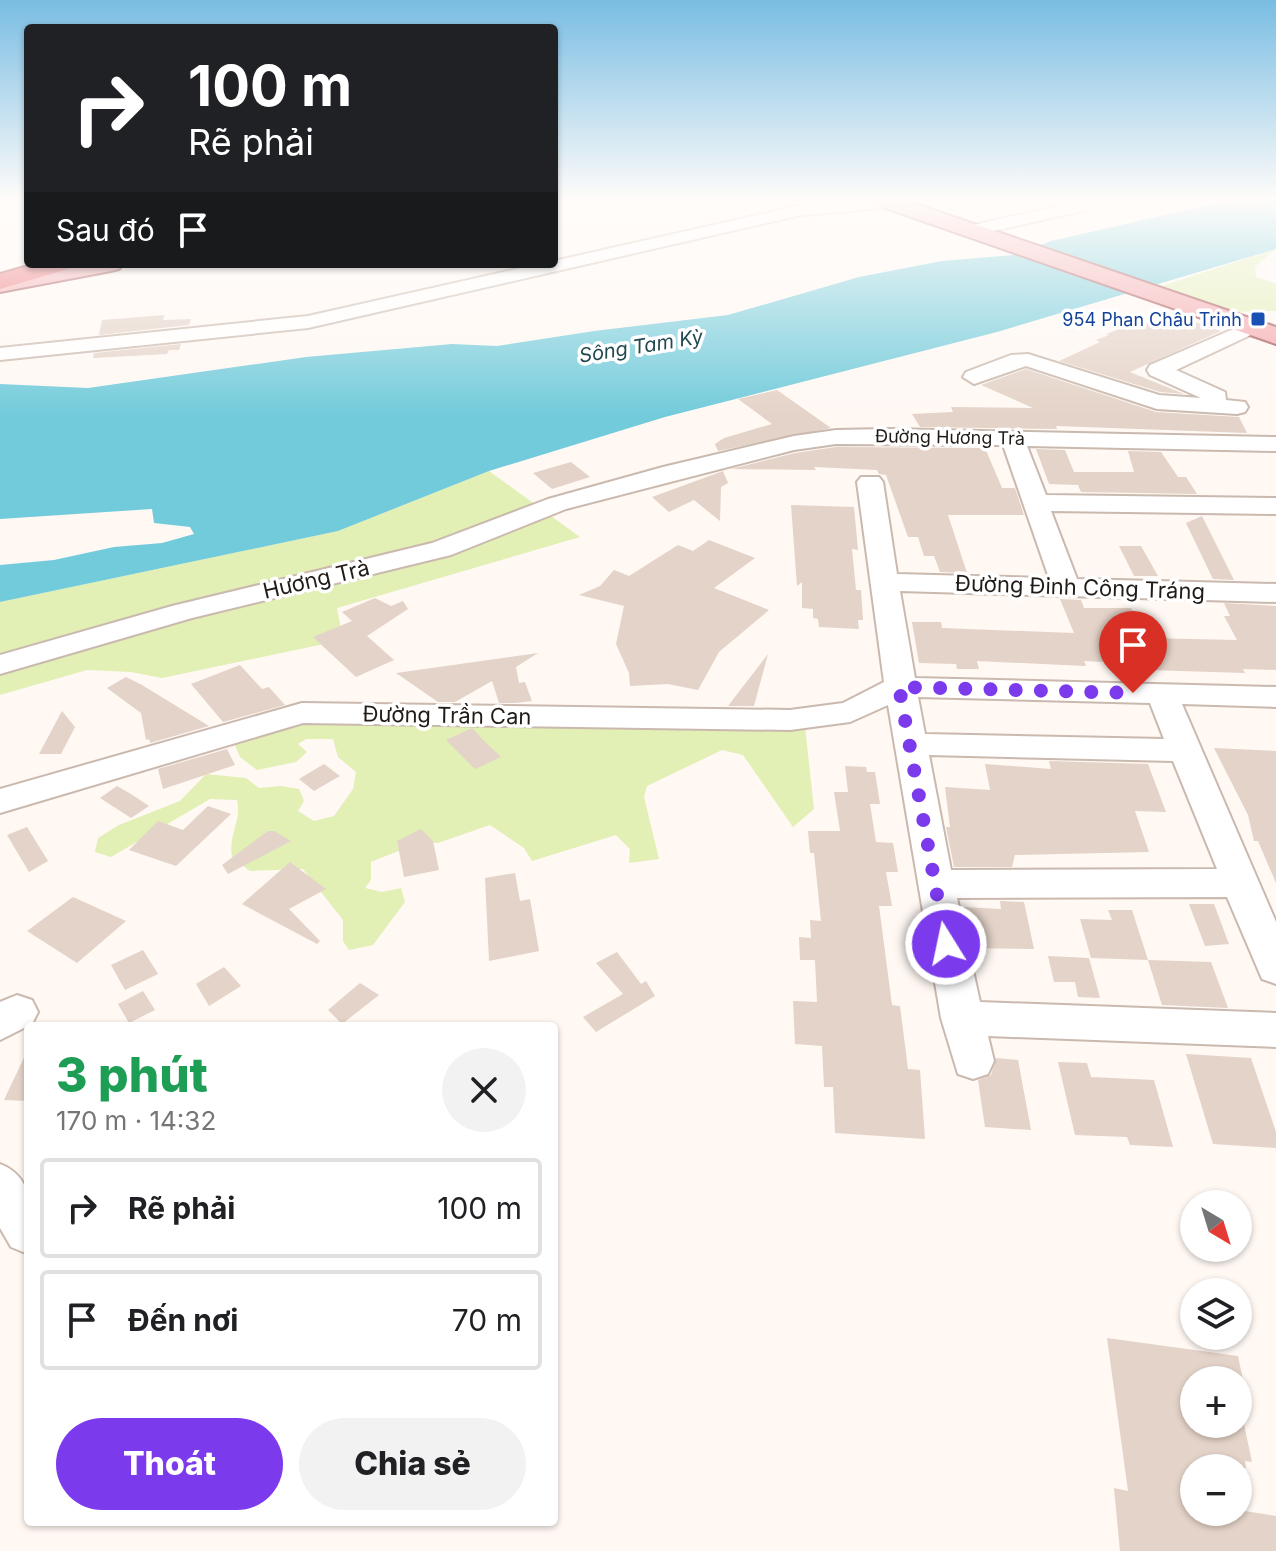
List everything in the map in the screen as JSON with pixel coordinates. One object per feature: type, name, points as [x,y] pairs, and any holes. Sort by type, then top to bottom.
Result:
[{"type":"highway","points":[[0,283],[37,271]]},
{"type":"main road","points":[[0,283],[68,271]]},
{"type":"main road","points":[[1090,271],[1264,331]]},
{"type":"street","points":[[515,271],[521,275]]},
{"type":"street","points":[[0,354],[283,326],[537,271]]},
{"type":"street","points":[[1262,427],[1158,370],[1264,331]]},
{"type":"street","points":[[974,377],[1019,360],[1028,360],[1157,402],[1262,427]]},
{"type":"street","name":"Đường Hương Trà","points":[[628,483],[825,438],[1012,438],[1262,427]]},
{"type":"street","points":[[1012,438],[1066,587]]},
{"type":"street","points":[[870,482],[899,687],[935,884],[973,1061]]},
{"type":"street","name":"Hương Trà","points":[[0,665],[182,612],[441,549],[541,510],[628,483]]},
{"type":"street","points":[[1036,503],[1276,506]]},
{"type":"street","name":"Đường Đinh Công Tráng","points":[[884,582],[1276,593]]},
{"type":"street","points":[[899,687],[1276,697]]},
{"type":"street","name":"Đường Trần Can","points":[[0,801],[302,713],[790,720],[850,712],[899,687]]},
{"type":"street","points":[[1162,694],[1276,968]]},
{"type":"street","points":[[910,744],[1185,750]]},
{"type":"street","points":[[935,884],[1241,883]]},
{"type":"street","points":[[962,1018],[1276,1030]]},
{"type":"street","points":[[0,1185],[24,1224]]},
{"type":"green space","points":[[1207,271],[1255,271],[1256,277],[1276,284],[1276,311],[1230,312],[1158,287]]},
{"type":"green space","points":[[489,471],[580,537],[337,608],[343,640],[162,678],[131,672],[87,670],[0,695],[0,602],[338,531]]},
{"type":"green space","points":[[355,719],[805,727],[814,809],[793,827],[743,755],[722,750],[647,786],[644,797],[659,859],[629,863],[630,849],[616,835],[532,861],[524,848],[490,825],[438,843],[411,841],[413,845],[371,862],[371,880],[365,888],[382,892],[401,888],[405,902],[373,945],[349,950],[343,941],[343,920],[303,869],[250,871],[232,857],[237,800],[210,799],[111,857],[95,852],[98,838],[119,825],[180,801],[206,774],[246,778],[259,788],[281,786],[299,789],[304,801],[298,811],[314,821],[334,816],[353,789],[356,772],[338,757],[333,739],[306,739],[298,744],[307,752],[296,762],[257,770],[240,757],[233,741],[268,729]]},
{"type":"water","name":"Sông Tam Kỳ","points":[[888,271],[1201,271],[997,332],[665,417],[489,471],[338,531],[0,602],[0,565],[54,560],[114,547],[162,543],[194,534],[190,527],[154,523],[152,509],[0,519],[0,384],[88,388],[306,357],[452,344],[497,346],[728,315]]},
{"type":"building","points":[[164,315],[163,320],[191,319],[189,325],[99,335],[102,320]]},
{"type":"building","points":[[1179,316],[1221,331],[1130,372],[1184,394],[1160,392],[1059,361],[1100,342],[1096,340],[1109,335],[1106,334],[1140,321],[1153,326]]},
{"type":"building","points":[[181,344],[179,350],[169,350],[167,354],[93,358],[94,353]]},
{"type":"building","points":[[1026,369],[1156,412],[1239,417],[1247,433],[1056,426],[1057,429],[920,427],[912,414],[953,412],[951,407],[1033,408],[981,385]]},
{"type":"building","points":[[777,390],[831,428],[718,451],[715,444],[724,438],[772,424],[738,399]]},
{"type":"building","points":[[836,447],[985,448],[1002,488],[1015,488],[1024,515],[948,515],[967,573],[940,572],[934,556],[924,556],[918,537],[908,537],[886,475],[879,474],[877,470],[814,467],[816,470],[731,469],[795,453]]},
{"type":"building","points":[[1036,449],[1065,450],[1074,472],[1134,472],[1128,451],[1161,452],[1178,477],[1186,477],[1197,494],[1081,492],[1078,485],[1049,484]]},
{"type":"building","points":[[571,462],[590,477],[552,489],[533,473]]},
{"type":"building","points":[[723,471],[728,483],[721,487],[720,521],[694,500],[669,512],[652,497]]},
{"type":"building","points":[[791,505],[854,507],[858,550],[852,549],[856,590],[861,590],[863,620],[858,620],[859,629],[819,627],[818,619],[813,618],[813,609],[802,608],[802,582],[797,586]]},
{"type":"building","points":[[1202,516],[1234,580],[1213,579],[1186,523]]},
{"type":"building","points":[[709,540],[755,558],[714,588],[769,610],[719,652],[698,690],[668,684],[630,686],[629,673],[616,644],[624,606],[579,595],[600,586],[614,570],[629,576],[678,545],[693,551]]},
{"type":"building","points":[[1119,546],[1141,546],[1158,576],[1134,576]]},
{"type":"building","points":[[375,598],[391,606],[403,601],[408,609],[367,636],[394,660],[356,677],[313,637],[352,621],[342,612]]},
{"type":"building","points":[[1060,599],[1081,600],[1084,608],[1131,608],[1145,638],[1237,640],[1224,616],[1230,616],[1224,603],[1276,606],[1276,670],[1243,669],[1245,673],[1147,670],[1145,664],[1084,661],[1086,666],[977,661],[979,669],[957,669],[956,664],[919,663],[912,622],[941,622],[942,628],[1074,633]]},
{"type":"building","points":[[538,653],[516,667],[519,683],[525,682],[532,701],[499,703],[492,681],[455,702],[438,702],[396,673]]},
{"type":"building","points":[[768,654],[754,706],[728,706]]},
{"type":"building","points":[[240,665],[262,689],[269,687],[285,705],[223,722],[191,684]]},
{"type":"building","points":[[126,677],[209,726],[150,743],[149,739],[146,740],[141,713],[107,688]]},
{"type":"building","points":[[62,711],[75,727],[61,754],[39,754]]},
{"type":"building","points":[[472,728],[501,757],[475,769],[446,740]]},
{"type":"building","points":[[1214,748],[1276,751],[1276,883],[1258,841],[1254,841],[1248,815]]},
{"type":"building","points":[[227,749],[235,765],[163,789],[158,769]]},
{"type":"building","points":[[1049,761],[1148,764],[1166,812],[1135,811],[1149,852],[1015,855],[1012,867],[954,867],[946,827],[950,827],[945,787],[990,790],[985,764],[1051,769]]},
{"type":"building","points":[[324,764],[340,776],[314,791],[299,779]]},
{"type":"building","points":[[845,766],[866,767],[867,772],[875,772],[880,804],[870,804],[876,842],[893,843],[898,872],[886,872],[892,906],[879,906],[892,1005],[900,1006],[908,1069],[920,1070],[925,1139],[835,1133],[833,1087],[824,1087],[822,1046],[795,1044],[793,1001],[817,1002],[815,960],[800,960],[799,937],[811,938],[810,920],[821,921],[814,853],[810,853],[808,831],[840,831],[834,792],[848,792]]},
{"type":"building","points":[[117,786],[149,806],[131,818],[100,798]]},
{"type":"building","points":[[208,806],[231,814],[176,866],[129,850],[158,821],[183,830]]},
{"type":"building","points":[[27,827],[48,861],[29,872],[7,835]]},
{"type":"building","points":[[421,829],[433,841],[439,870],[404,877],[397,841]]},
{"type":"building","points":[[268,831],[291,841],[228,874],[222,865]]},
{"type":"building","points":[[290,862],[326,889],[289,909],[320,941],[317,944],[242,904]]},
{"type":"building","points":[[515,873],[520,901],[530,899],[539,951],[489,961],[485,878]]},
{"type":"building","points":[[73,897],[126,921],[77,963],[27,931]]},
{"type":"building","points":[[1000,901],[1024,902],[1034,949],[971,948],[962,907],[1001,909]]},
{"type":"building","points":[[1189,904],[1214,904],[1229,944],[1205,946]]},
{"type":"building","points":[[1108,910],[1132,910],[1148,960],[1091,958],[1080,919],[1112,920]]},
{"type":"building","points":[[143,950],[158,974],[125,990],[111,965]]},
{"type":"building","points":[[617,952],[641,984],[646,981],[655,996],[596,1032],[583,1017],[623,994],[596,963]]},
{"type":"building","points":[[1048,956],[1089,958],[1100,998],[1078,997],[1075,982],[1054,982]]},
{"type":"building","points":[[1148,960],[1211,962],[1228,1008],[1162,1005]]},
{"type":"building","points":[[224,967],[241,986],[209,1006],[196,984]]},
{"type":"building","points":[[360,983],[379,995],[345,1022],[340,1022],[328,1010]]},
{"type":"building","points":[[143,991],[155,1010],[128,1022],[118,1004]]},
{"type":"building","points":[[1186,1054],[1251,1058],[1276,1132],[1276,1148],[1213,1144]]},
{"type":"building","points":[[24,1058],[24,1101],[4,1100]]},
{"type":"building","points":[[996,1058],[1018,1060],[1031,1130],[985,1127],[978,1080],[991,1075]]},
{"type":"building","points":[[1058,1062],[1087,1063],[1091,1077],[1154,1080],[1173,1147],[1130,1145],[1127,1137],[1075,1135]]},
{"type":"building","points":[[1107,1338],[1238,1356],[1240,1366],[1180,1366],[1180,1438],[1247,1438],[1250,1454],[1180,1454],[1180,1526],[1252,1526],[1252,1512],[1276,1516],[1276,1551],[1120,1551],[1114,1488],[1128,1491]]},
{"type":"place","name":"954 Phan Châu Trinh","points":[[1258,319]]},
{"type":"route","points":[[946,944],[899,687],[1133,693]]}]
